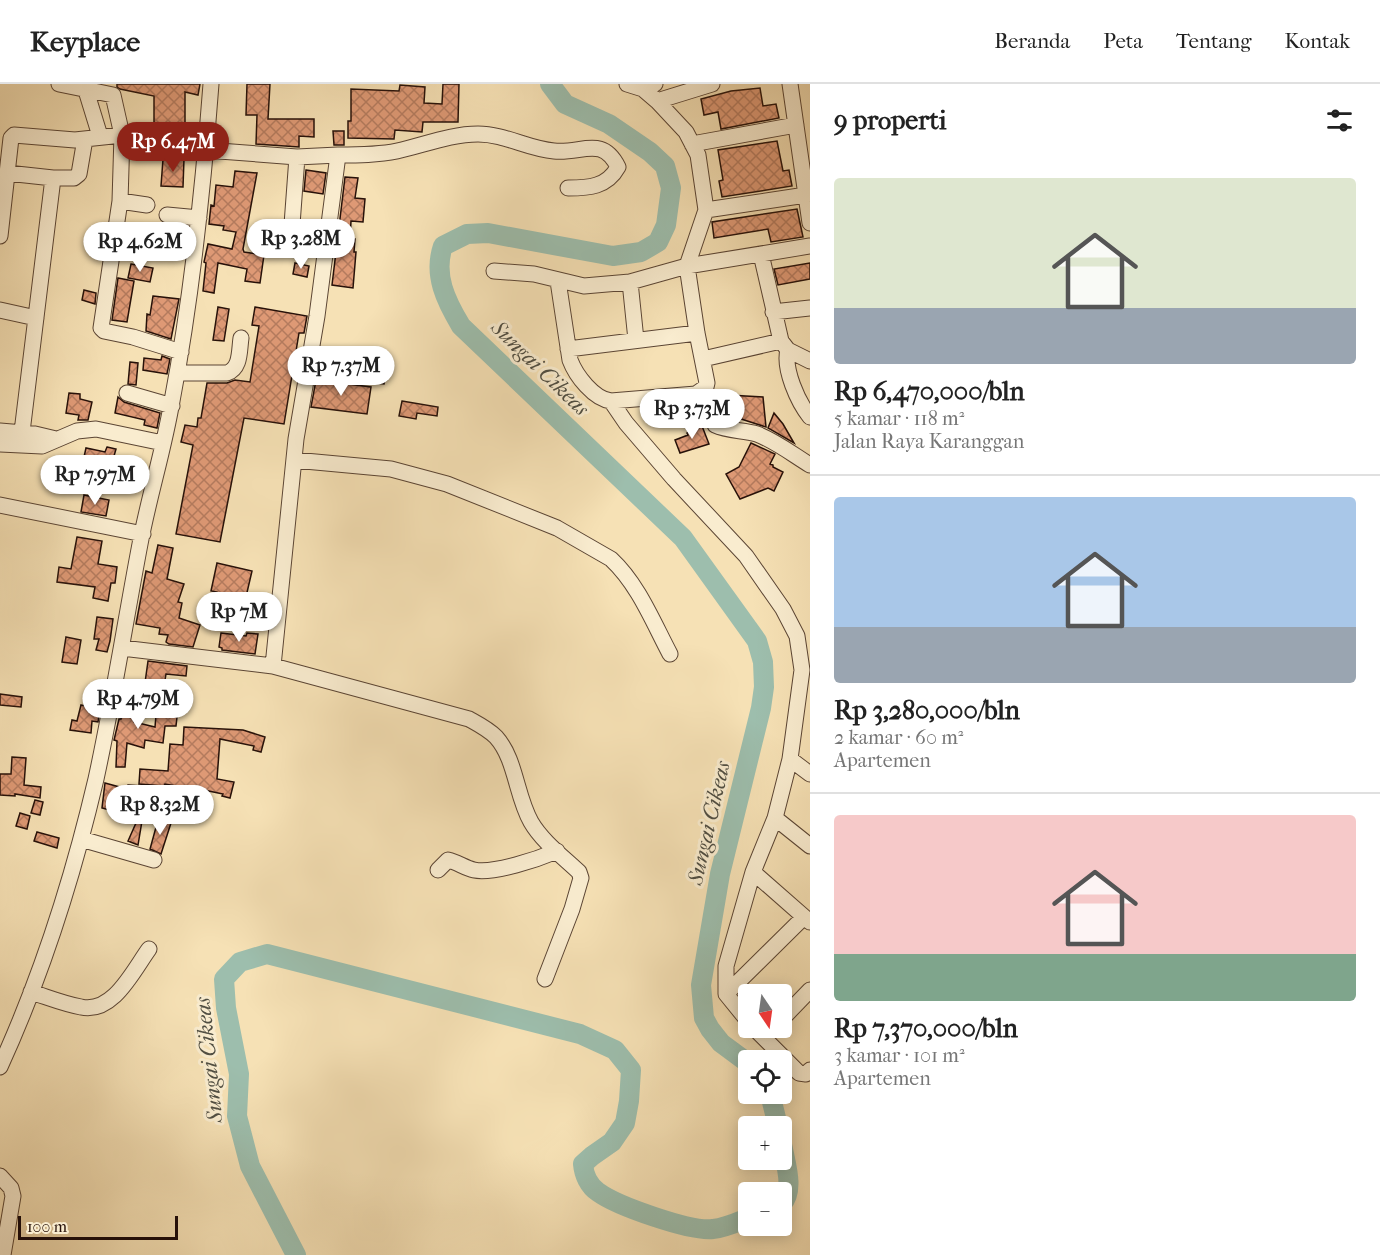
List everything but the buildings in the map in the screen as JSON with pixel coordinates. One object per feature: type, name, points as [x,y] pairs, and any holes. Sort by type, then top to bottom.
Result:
[{"type":"street","points":[[59,84],[85,87],[113,95],[122,135],[120,201],[100,327],[104,331],[133,337],[181,352]]},
{"type":"street","points":[[0,1067],[31,992],[60,910],[95,781],[141,538],[172,405],[181,352],[199,218],[211,84]]},
{"type":"street","points":[[558,281],[568,349],[575,371],[601,398],[611,400],[700,392],[707,383],[687,266],[706,210],[698,156],[686,132],[657,101],[649,86],[627,84]]},
{"type":"street","points":[[657,101],[708,84]]},
{"type":"street","points":[[790,84],[810,223]]},
{"type":"street","points":[[4,173],[70,179],[77,177],[92,138],[85,87]]},
{"type":"street","points":[[692,144],[796,125]]},
{"type":"street","points":[[0,236],[4,173],[11,138],[16,134],[58,139],[122,135],[297,157],[369,155],[395,152],[453,137],[493,135],[532,148],[555,151],[597,147],[607,150],[618,167],[610,179],[597,186],[568,189]]},
{"type":"street","points":[[273,666],[296,439],[338,155]]},
{"type":"street","points":[[291,238],[297,157]]},
{"type":"street","points":[[22,432],[53,178]]},
{"type":"street","points":[[706,210],[806,195]]},
{"type":"street","points":[[120,201],[147,205]]},
{"type":"street","points":[[167,215],[199,218]]},
{"type":"street","points":[[494,271],[534,274],[584,286],[630,282],[687,266],[810,246]]},
{"type":"street","points":[[761,254],[773,312],[793,386],[810,417]]},
{"type":"street","points":[[630,282],[636,340]]},
{"type":"street","points":[[773,312],[810,308]]},
{"type":"street","points":[[0,310],[36,318]]},
{"type":"street","points":[[568,349],[697,333]]},
{"type":"street","points":[[177,373],[233,370],[237,366],[241,338]]},
{"type":"street","points":[[703,359],[784,346],[810,361]]},
{"type":"street","points":[[127,393],[172,405]]},
{"type":"street","points":[[611,400],[626,423],[746,555],[791,622],[806,670],[790,759],[775,818],[753,872],[726,966],[726,994],[738,1009]]},
{"type":"street","points":[[715,425],[754,434],[779,444],[810,465]]},
{"type":"street","points":[[0,444],[42,446],[77,431],[96,429],[163,443]]},
{"type":"street","points":[[0,431],[22,432],[56,439]]},
{"type":"street","points":[[294,460],[391,469],[447,484],[556,528],[611,559],[617,565],[639,595],[669,654]]},
{"type":"street","points":[[0,505],[141,538]]},
{"type":"street","points":[[0,513],[141,538]]},
{"type":"street","points":[[122,648],[273,666],[469,719],[486,728],[496,737],[504,750],[525,811],[532,823],[579,872],[582,882],[545,979]]},
{"type":"street","points":[[790,759],[810,774]]},
{"type":"street","points":[[775,818],[810,846]]},
{"type":"street","points":[[81,838],[154,860]]},
{"type":"street","points":[[438,870],[448,860],[471,869],[484,870],[528,862],[557,851]]},
{"type":"street","points":[[726,994],[807,919],[753,872]]},
{"type":"street","points":[[31,992],[82,1008],[95,1007],[108,1001],[118,992],[149,949]]},
{"type":"street","points":[[792,1009],[810,990]]},
{"type":"street","points":[[769,1038],[798,1073],[806,1074],[810,1070]]},
{"type":"street","points":[[0,1176],[11,1188],[13,1196],[3,1255]]},
{"type":"waterway","name":"Sungai Cikeas","points":[[550,84],[565,104],[609,124],[650,152],[665,166],[671,188],[666,225],[658,242],[641,252],[613,256],[488,233],[467,234],[443,246],[439,267],[440,277],[450,307],[461,326],[683,538],[757,641],[763,662],[764,687],[761,708],[720,874],[701,985],[704,1018],[721,1043],[738,1056]]},
{"type":"waterway","name":"Sungai Cikeas","points":[[296,1255],[250,1166],[237,1116],[239,1074],[226,1008],[224,979],[240,962],[267,954],[580,1034],[615,1050],[631,1070],[629,1101],[625,1123],[612,1142],[583,1164],[592,1187],[607,1198],[621,1204],[654,1217],[688,1226],[713,1229],[738,1222]]},
{"type":"waterway","name":"Sungai Cikeas","points":[[772,1104],[776,1116]]},
{"type":"waterway","name":"Sungai Cikeas","points":[[787,1170],[789,1182]]}]
